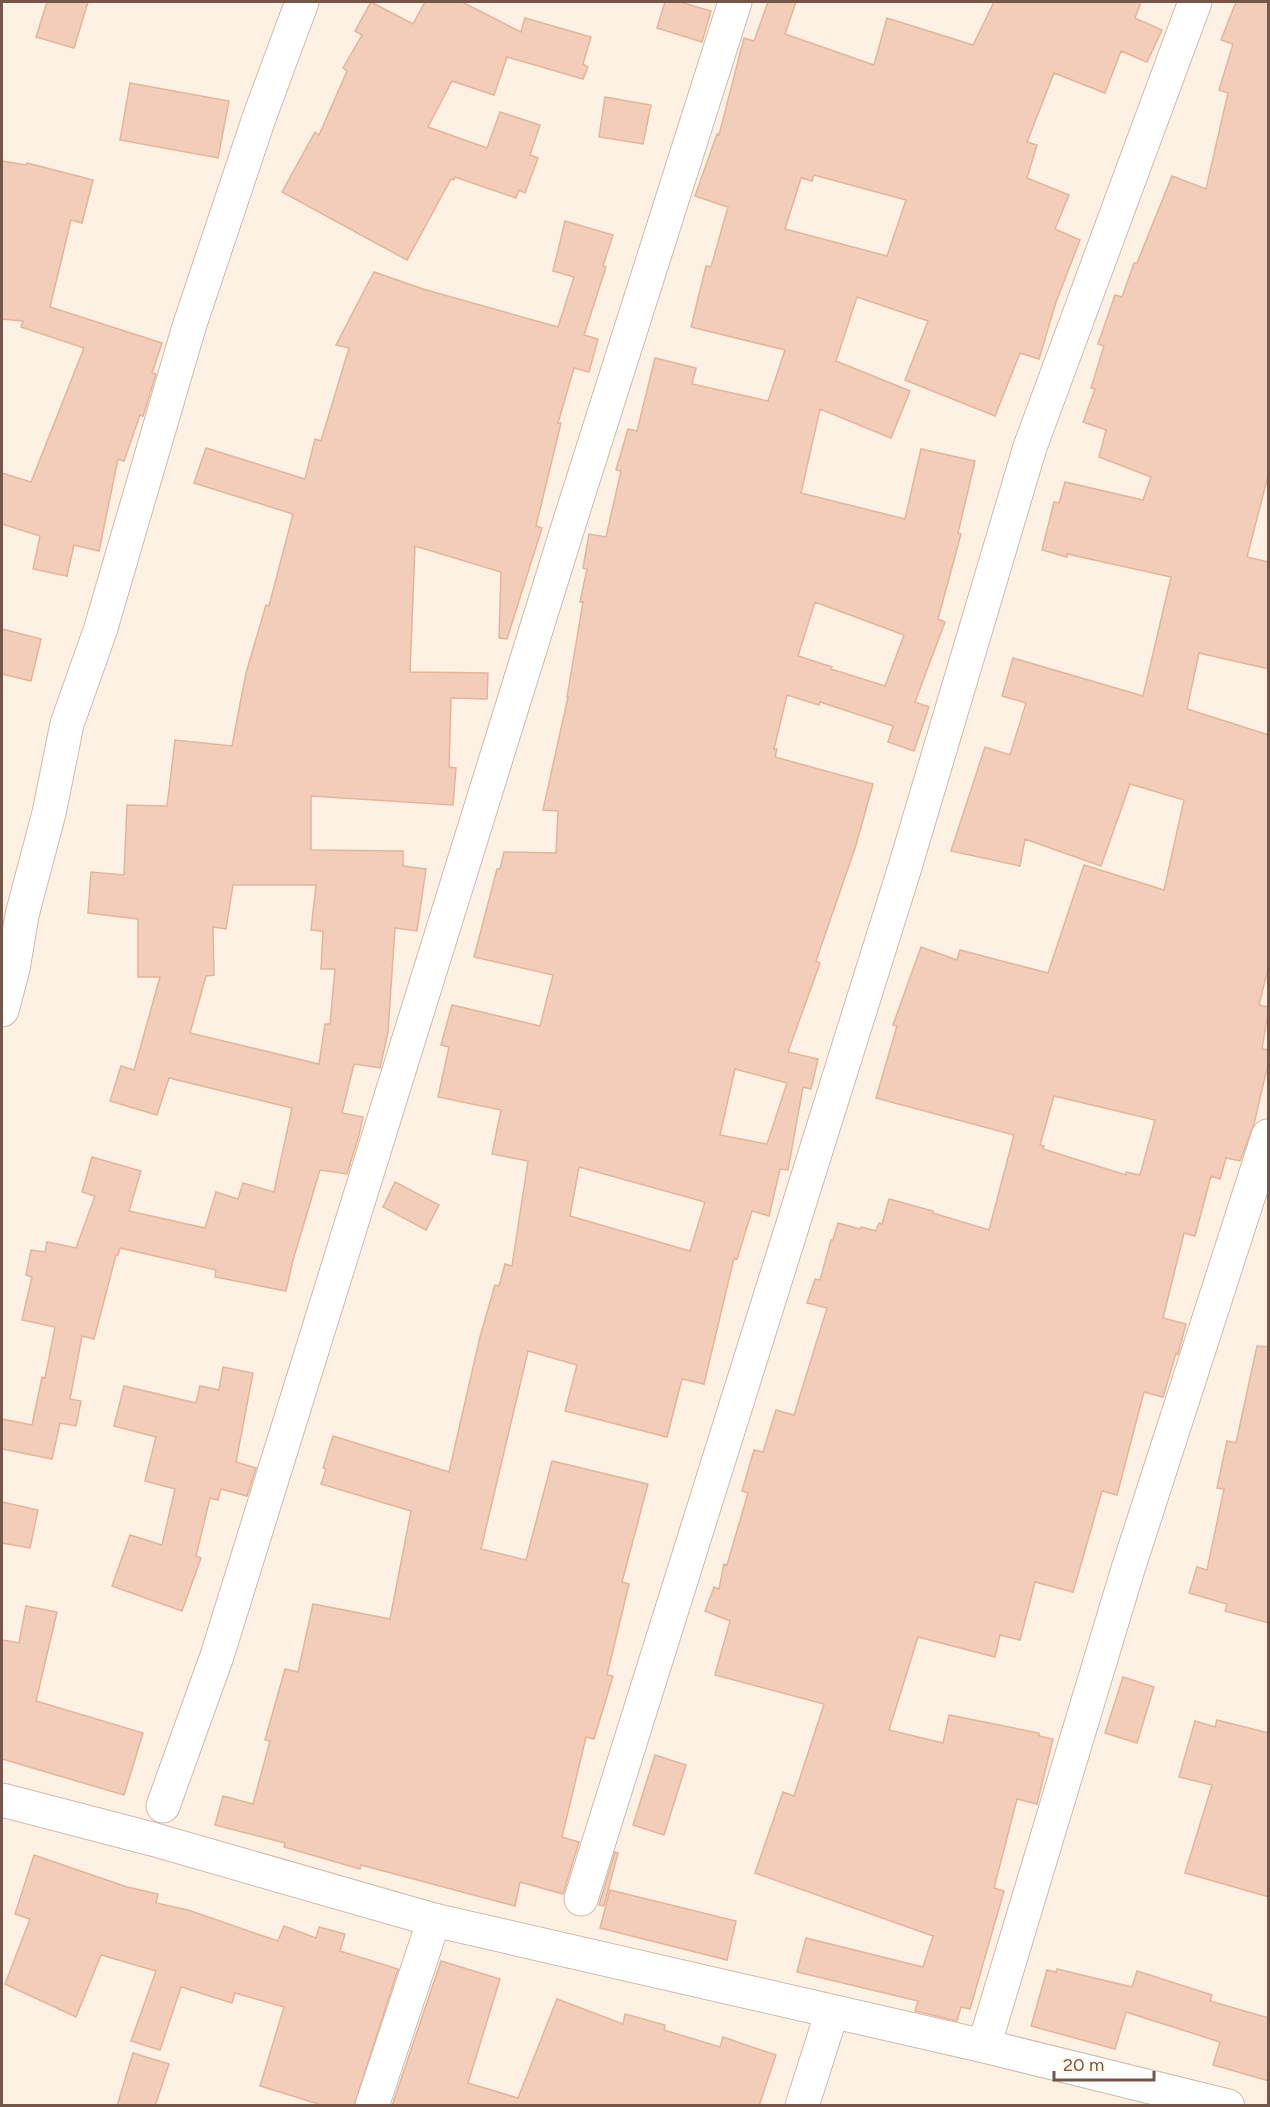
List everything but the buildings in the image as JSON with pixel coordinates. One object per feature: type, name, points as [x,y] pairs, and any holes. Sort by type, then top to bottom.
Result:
[{"type":"street","points":[[2,1010],[13,969],[22,915],[49,813],[67,724],[100,631],[189,327],[259,118],[302,2]]},
{"type":"street","points":[[163,1806],[217,1656],[543,605],[735,2]]},
{"type":"street","points":[[581,1899],[905,867],[1030,447],[1195,2]]},
{"type":"street","points":[[984,2046],[1128,1569],[1269,1136]]},
{"type":"street","points":[[2,1800],[152,1839],[434,1920],[984,2046],[1228,2106]]},
{"type":"street","points":[[372,2106],[434,1920]]},
{"type":"street","points":[[802,2106],[832,2012]]}]
